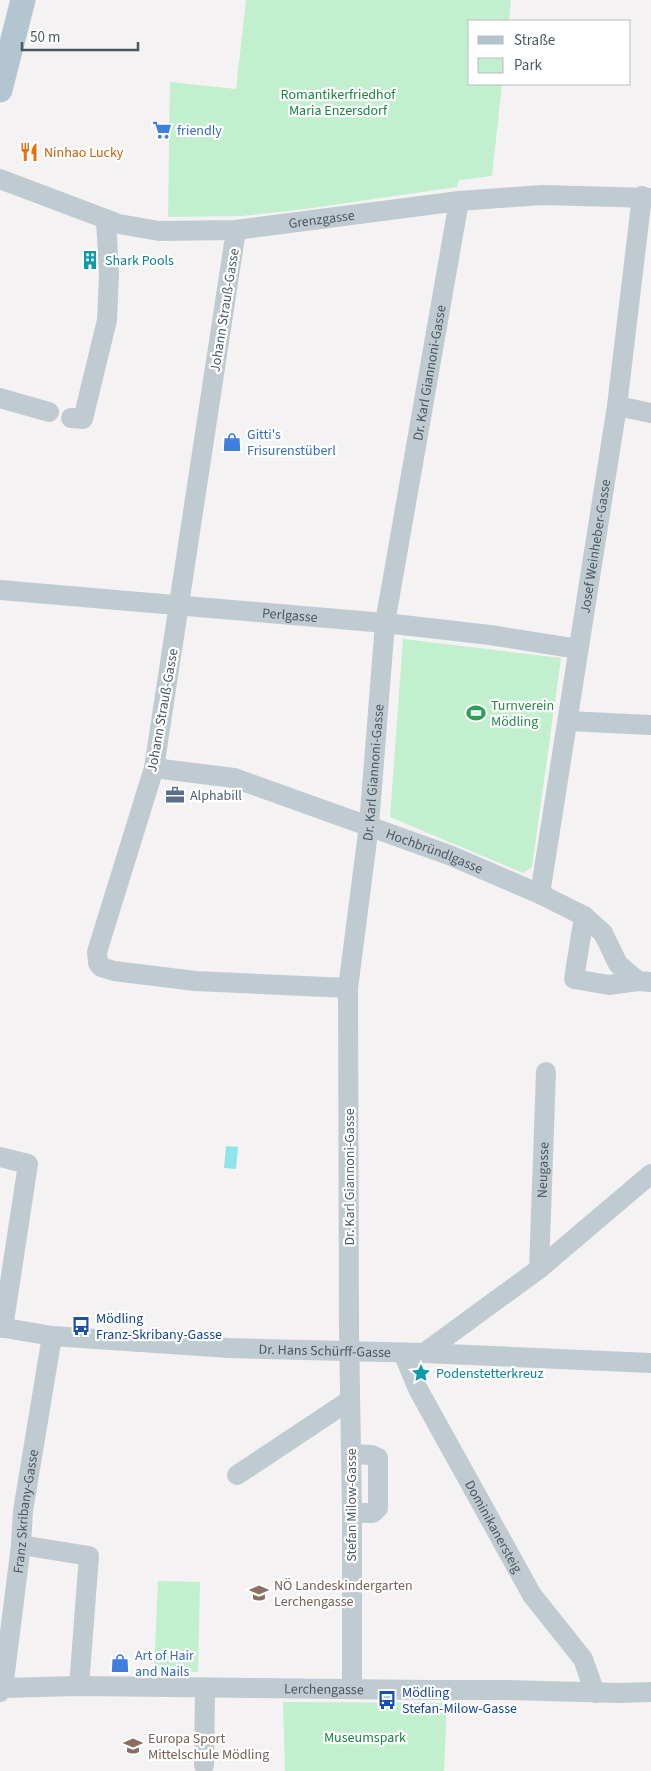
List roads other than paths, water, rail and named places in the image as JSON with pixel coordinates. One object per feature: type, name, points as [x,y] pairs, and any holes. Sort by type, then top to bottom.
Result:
[{"type":"main road","points":[[0,90],[22,0]]},
{"type":"street","name":"Grenzgasse","points":[[0,179],[119,224],[159,231],[236,230],[459,201],[542,195],[646,197]]},
{"type":"street","name":"Josef Weinheber-Gasse","points":[[540,894],[617,406],[646,197]]},
{"type":"street","name":"Dr. Karl Giannoni-Gasse","points":[[350,1351],[348,988],[369,825],[385,624],[459,201]]},
{"type":"street","points":[[71,418],[84,419],[107,320],[109,274],[106,219]]},
{"type":"street","name":"Johann Strauß-Gasse","points":[[236,230],[154,768],[97,952],[98,963],[101,968],[114,971],[195,981],[348,988]]},
{"type":"street","points":[[0,398],[49,412]]},
{"type":"street","points":[[617,406],[651,412]]},
{"type":"street","name":"Perlgasse","points":[[0,590],[385,624],[490,635],[578,649]]},
{"type":"street","points":[[568,721],[651,725]]},
{"type":"street","name":"Hochbründlgasse","points":[[154,768],[234,778],[449,855],[540,894],[584,916],[603,933],[618,964],[644,981]]},
{"type":"street","points":[[584,916],[574,979],[609,985],[644,981]]},
{"type":"street","name":"Neugasse","points":[[539,1270],[546,1072]]},
{"type":"street","points":[[0,1157],[28,1164],[2,1327]]},
{"type":"street","points":[[424,1353],[539,1270],[651,1174]]},
{"type":"street","name":"Dr. Hans Schürff-Gasse","points":[[2,1327],[52,1336],[229,1348],[424,1353],[651,1363]]},
{"type":"street","name":"Franz Skribany-Gasse","points":[[2,1690],[21,1545],[23,1511],[52,1336]]},
{"type":"street","name":"Stefan Milow-Gasse","points":[[350,1351],[352,1689]]},
{"type":"street","name":"Dominikanersteig","points":[[403,1353],[419,1391],[532,1595],[583,1659],[595,1693]]},
{"type":"street","points":[[237,1475],[350,1400]]},
{"type":"street","points":[[351,1454],[372,1455],[378,1458],[378,1508],[373,1513],[352,1513]]},
{"type":"street","points":[[21,1545],[89,1556],[79,1686]]},
{"type":"street","name":"Lerchengasse","points":[[2,1690],[79,1686],[506,1690],[595,1693],[651,1692]]},
{"type":"street","points":[[204,1765],[205,1688]]},
{"type":"water","points":[[226,1146],[238,1147],[236,1169],[224,1168]]},
{"type":"place","name":"friendly","points":[[162,130]]},
{"type":"place","name":"Ninhao Lucky","points":[[29,152]]},
{"type":"place","name":"Shark Pools","points":[[90,260]]},
{"type":"place","name":"Gitti's Frisurenstüberl","points":[[232,442]]},
{"type":"place","name":"Turnverein Mödling","points":[[476,713]]},
{"type":"place","name":"Alphabill","points":[[175,795]]},
{"type":"place","name":"Mödling Franz-Skribany-Gasse","points":[[81,1326]]},
{"type":"place","name":"Podenstetterkreuz","points":[[421,1373]]},
{"type":"place","name":"NÖ Landeskindergarten Lerchengasse","points":[[259,1593]]},
{"type":"place","name":"Art of Hair and Nails","points":[[120,1663]]},
{"type":"place","name":"Mödling Stefan-Milow-Gasse","points":[[387,1700]]},
{"type":"place","name":"Europa Sport Mittelschule Mödling","points":[[133,1746]]},
{"type":"park label","name":"Romantikerfriedhof Maria Enzersdorf","points":[[338,102]]},
{"type":"park label","name":"Museumspark","points":[[365,1737]]}]
